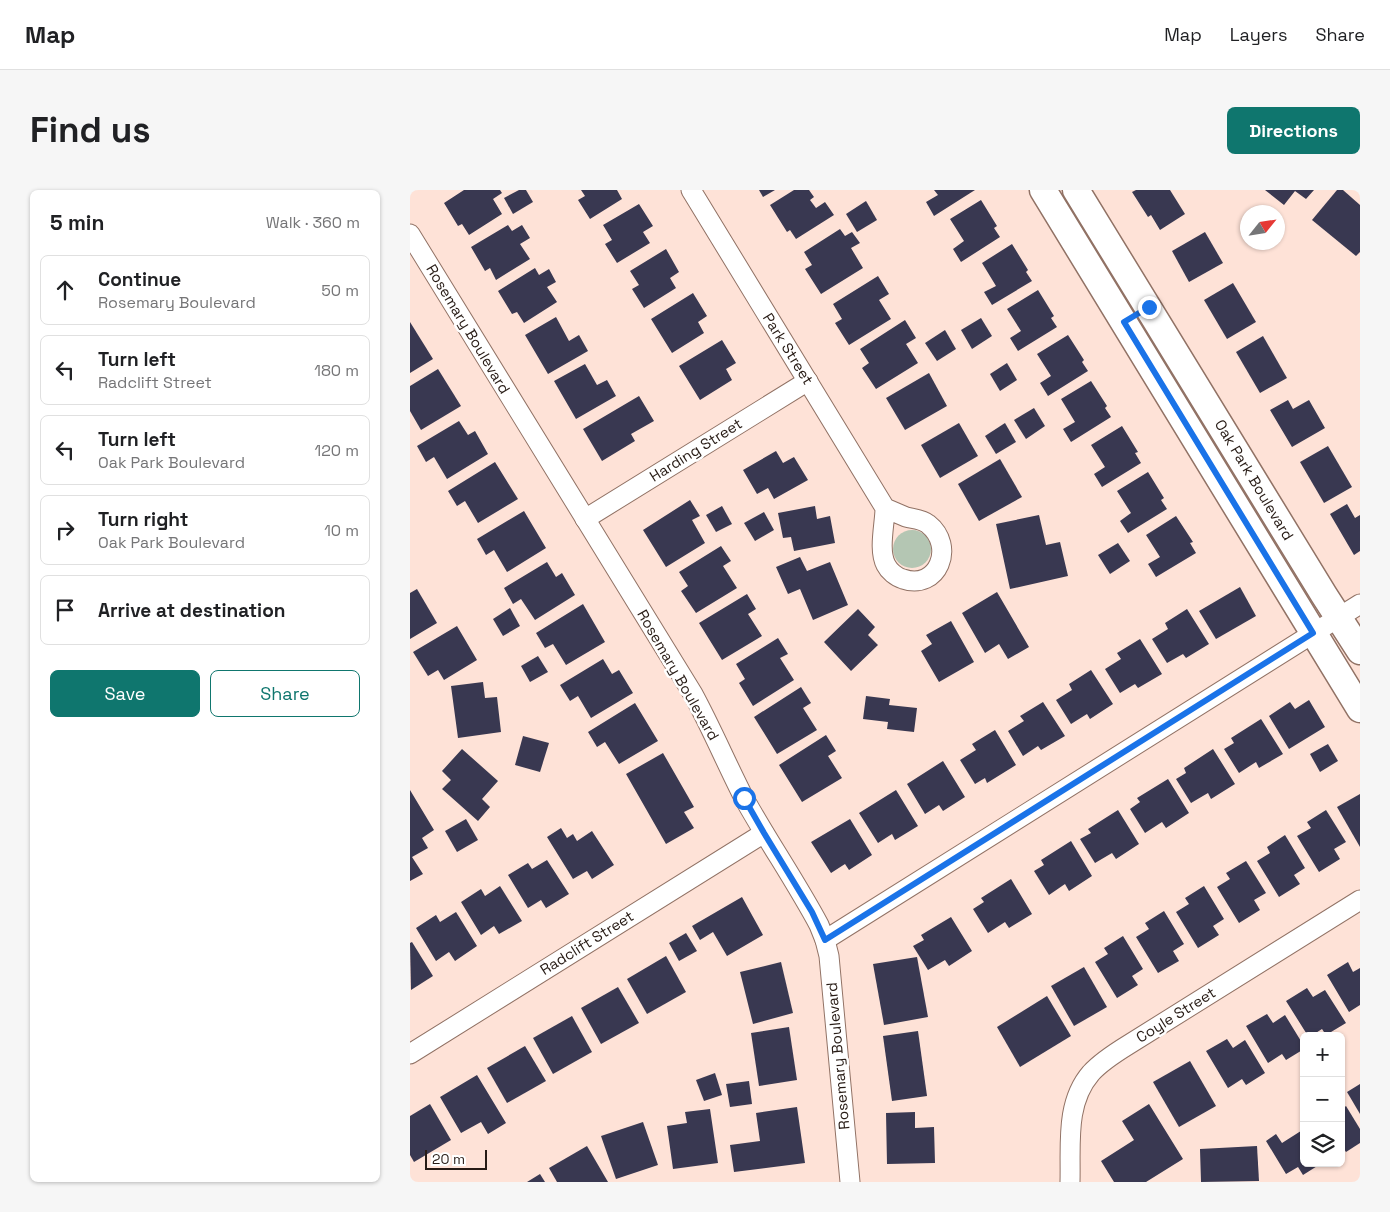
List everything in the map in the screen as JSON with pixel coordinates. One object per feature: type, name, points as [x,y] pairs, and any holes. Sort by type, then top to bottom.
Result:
[{"type":"street","name":"Park Street","points":[[691,190],[885,508]]},
{"type":"street","name":"Oak Park Boulevard","points":[[1043,190],[1124,322],[1334,620],[1360,652]]},
{"type":"street","name":"Oak Park Boulevard","points":[[1076,190],[1149,307],[1334,620],[1360,709]]},
{"type":"street","name":"Rosemary Boulevard","points":[[410,234],[693,694],[707,719],[744,798],[812,912],[825,940],[829,956],[850,1182]]},
{"type":"street","points":[[1124,322],[1149,307]]},
{"type":"street","name":"Harding Street","points":[[585,519],[808,381]]},
{"type":"street","points":[[825,940],[1334,620]]},
{"type":"street","name":"Radclift Street","points":[[410,1054],[764,833]]},
{"type":"street","name":"Coyle Street","points":[[1070,1182],[1072,1113],[1083,1084],[1102,1063],[1360,900]]},
{"type":"green space","points":[[912,530],[925,536],[931,549],[925,562],[912,568],[899,562],[893,549],[899,536]]},
{"type":"building","points":[[464,190],[500,190],[502,193],[493,199],[502,214],[469,235],[462,224],[458,226],[444,203]]},
{"type":"building","points":[[519,190],[526,190],[533,202],[513,214],[504,198]]},
{"type":"building","points":[[581,190],[617,190],[622,199],[590,219],[578,200],[585,196]]},
{"type":"building","points":[[759,190],[775,190],[763,197]]},
{"type":"building","points":[[794,190],[809,190],[814,197],[810,200],[816,208],[825,202],[834,215],[796,239],[790,230],[787,232],[770,205]]},
{"type":"building","points":[[934,190],[975,190],[934,216],[926,202],[938,195]]},
{"type":"building","points":[[1136,190],[1170,190],[1185,214],[1160,230],[1151,215],[1148,217],[1132,192]]},
{"type":"building","points":[[1265,190],[1314,190],[1306,199],[1295,191],[1284,205]]},
{"type":"building","points":[[1337,190],[1343,190],[1360,205],[1360,252],[1356,256],[1312,220]]},
{"type":"building","points":[[981,200],[997,226],[994,228],[1000,237],[961,262],[953,249],[964,241],[950,219]]},
{"type":"building","points":[[866,201],[877,220],[857,232],[846,214]]},
{"type":"building","points":[[639,204],[653,226],[643,232],[650,243],[617,263],[605,244],[612,240],[603,225]]},
{"type":"building","points":[[508,225],[512,231],[522,225],[530,238],[520,244],[530,259],[496,280],[490,268],[485,271],[471,247]]},
{"type":"building","points":[[840,229],[845,236],[852,232],[860,243],[851,248],[863,268],[821,294],[805,269],[812,265],[804,252]]},
{"type":"building","points":[[1205,232],[1223,263],[1189,282],[1172,251]]},
{"type":"building","points":[[1012,244],[1028,270],[1026,272],[1032,281],[992,305],[984,292],[996,286],[982,263]]},
{"type":"building","points":[[666,249],[679,272],[670,278],[676,288],[644,308],[632,289],[639,285],[630,271]]},
{"type":"building","points":[[535,268],[539,275],[549,269],[556,282],[547,287],[557,302],[524,323],[517,312],[512,314],[498,291]]},
{"type":"building","points":[[878,276],[889,294],[879,300],[891,319],[849,345],[835,323],[842,319],[833,304]]},
{"type":"building","points":[[1233,283],[1256,322],[1227,339],[1204,300]]},
{"type":"building","points":[[1038,290],[1054,316],[1051,318],[1057,327],[1018,351],[1010,338],[1021,331],[1007,309]]},
{"type":"building","points":[[693,293],[707,316],[698,322],[704,333],[672,353],[651,319]]},
{"type":"building","points":[[556,317],[569,341],[579,335],[588,351],[548,374],[525,335]]},
{"type":"building","points":[[981,318],[992,336],[972,349],[961,330]]},
{"type":"building","points":[[905,320],[916,338],[906,344],[918,363],[876,389],[862,368],[869,363],[860,349]]},
{"type":"building","points":[[410,322],[433,359],[410,373]]},
{"type":"building","points":[[945,330],[956,349],[937,361],[925,343]]},
{"type":"building","points":[[1068,335],[1084,360],[1082,362],[1088,371],[1048,396],[1040,383],[1051,376],[1037,354]]},
{"type":"building","points":[[1263,336],[1287,378],[1260,393],[1236,352]]},
{"type":"building","points":[[722,340],[736,363],[726,369],[732,380],[700,400],[679,366]]},
{"type":"building","points":[[1007,363],[1017,380],[1000,391],[990,374]]},
{"type":"building","points":[[585,364],[597,385],[607,380],[616,396],[576,419],[554,381]]},
{"type":"building","points":[[438,369],[461,406],[421,430],[410,411],[410,386]]},
{"type":"building","points":[[929,373],[947,406],[905,430],[886,398]]},
{"type":"building","points":[[1091,381],[1107,406],[1105,408],[1111,417],[1071,442],[1063,429],[1075,422],[1061,399]]},
{"type":"building","points":[[639,396],[654,421],[631,434],[635,441],[602,461],[583,429]]},
{"type":"building","points":[[1288,400],[1293,409],[1309,400],[1325,428],[1292,447],[1270,410]]},
{"type":"building","points":[[1034,408],[1045,426],[1026,439],[1014,420]]},
{"type":"building","points":[[459,421],[468,435],[475,431],[488,454],[447,479],[434,457],[426,462],[417,446]]},
{"type":"building","points":[[959,423],[978,456],[940,478],[921,445]]},
{"type":"building","points":[[1005,423],[1016,442],[996,454],[985,436]]},
{"type":"building","points":[[1122,426],[1138,452],[1135,453],[1141,463],[1102,487],[1094,474],[1105,467],[1091,445]]},
{"type":"building","points":[[1328,446],[1352,487],[1324,503],[1300,462]]},
{"type":"building","points":[[776,451],[783,463],[794,457],[808,480],[774,499],[768,488],[757,494],[743,470]]},
{"type":"building","points":[[1000,459],[1022,497],[979,521],[958,484]]},
{"type":"building","points":[[495,462],[518,499],[478,523],[465,501],[457,506],[448,491]]},
{"type":"building","points":[[1148,472],[1164,498],[1161,500],[1167,509],[1128,533],[1120,521],[1131,513],[1117,491]]},
{"type":"building","points":[[690,500],[700,516],[692,520],[705,543],[666,567],[643,530]]},
{"type":"building","points":[[1347,504],[1355,518],[1360,515],[1360,551],[1354,555],[1330,514]]},
{"type":"building","points":[[722,506],[732,524],[716,532],[706,515]]},
{"type":"building","points":[[815,506],[817,519],[830,516],[835,543],[794,551],[791,537],[783,538],[778,513]]},
{"type":"building","points":[[524,511],[546,548],[507,572],[494,550],[486,555],[477,539]]},
{"type":"building","points":[[764,512],[774,530],[755,541],[744,523]]},
{"type":"building","points":[[1039,515],[1046,545],[1060,542],[1068,576],[1010,589],[996,524]]},
{"type":"building","points":[[1176,516],[1193,542],[1190,543],[1196,553],[1156,577],[1148,564],[1160,557],[1146,535]]},
{"type":"building","points":[[1118,543],[1130,561],[1110,574],[1098,555]]},
{"type":"building","points":[[721,546],[731,561],[723,566],[737,588],[696,613],[681,591],[688,586],[679,572]]},
{"type":"building","points":[[800,557],[807,571],[830,562],[848,605],[813,620],[800,589],[788,594],[776,567]]},
{"type":"building","points":[[547,562],[556,577],[562,573],[575,595],[535,620],[521,599],[513,604],[504,588]]},
{"type":"building","points":[[1240,587],[1256,616],[1216,639],[1199,611]]},
{"type":"building","points":[[417,589],[437,623],[410,639],[410,593]]},
{"type":"building","points":[[997,592],[1029,647],[1008,659],[999,644],[985,653],[962,613]]},
{"type":"building","points":[[747,594],[756,609],[748,614],[762,636],[722,660],[699,623]]},
{"type":"building","points":[[583,604],[605,642],[566,665],[553,644],[545,648],[536,633]]},
{"type":"building","points":[[510,608],[520,626],[503,636],[493,619]]},
{"type":"building","points":[[858,609],[875,627],[868,635],[878,645],[851,671],[824,642]]},
{"type":"building","points":[[1187,609],[1209,644],[1186,658],[1183,654],[1167,663],[1152,639],[1168,629],[1165,623]]},
{"type":"building","points":[[951,621],[974,662],[939,682],[921,651],[932,644],[926,635]]},
{"type":"building","points":[[457,626],[477,660],[444,680],[438,670],[428,676],[413,652]]},
{"type":"building","points":[[778,638],[788,654],[780,658],[794,680],[753,706],[739,683],[745,679],[736,664]]},
{"type":"building","points":[[1140,639],[1162,674],[1138,688],[1135,684],[1120,693],[1105,669],[1121,659],[1117,653]]},
{"type":"building","points":[[538,656],[548,672],[530,682],[521,666]]},
{"type":"building","points":[[603,659],[612,674],[619,670],[633,693],[591,718],[578,696],[570,701],[560,685]]},
{"type":"building","points":[[1091,670],[1113,704],[1090,719],[1087,714],[1071,724],[1056,700],[1072,690],[1069,684]]},
{"type":"building","points":[[483,682],[485,698],[497,697],[501,732],[458,738],[451,686]]},
{"type":"building","points":[[801,687],[811,703],[803,708],[817,730],[777,754],[754,717]]},
{"type":"building","points":[[866,696],[890,699],[889,705],[917,708],[914,732],[887,729],[888,722],[863,719]]},
{"type":"building","points":[[1309,700],[1325,727],[1289,749],[1269,716],[1290,702],[1295,709]]},
{"type":"building","points":[[1043,702],[1065,736],[1041,750],[1038,746],[1023,756],[1008,731],[1024,721],[1020,716]]},
{"type":"building","points":[[635,703],[658,741],[619,764],[605,742],[597,747],[588,732]]},
{"type":"building","points":[[1261,719],[1283,754],[1259,768],[1256,762],[1239,773],[1224,749],[1234,743],[1231,738]]},
{"type":"building","points":[[995,730],[1016,765],[987,783],[985,778],[975,784],[960,760],[976,750],[972,744]]},
{"type":"building","points":[[826,735],[836,751],[828,756],[842,778],[802,802],[779,765]]},
{"type":"building","points":[[523,736],[549,743],[540,772],[515,765]]},
{"type":"building","points":[[1328,744],[1338,761],[1320,772],[1310,754]]},
{"type":"building","points":[[462,749],[498,781],[482,799],[490,807],[478,821],[442,789],[451,780],[442,771]]},
{"type":"building","points":[[1213,749],[1235,784],[1211,799],[1208,793],[1191,803],[1176,779],[1186,773],[1184,768]]},
{"type":"building","points":[[663,753],[694,807],[684,812],[694,828],[666,844],[626,774]]},
{"type":"building","points":[[943,761],[965,797],[943,811],[939,805],[925,814],[907,784]]},
{"type":"building","points":[[1168,779],[1189,813],[1166,828],[1162,822],[1145,833],[1130,809],[1140,802],[1137,798]]},
{"type":"building","points":[[410,790],[434,830],[422,838],[428,848],[412,857],[423,874],[410,881]]},
{"type":"building","points":[[896,790],[918,826],[895,840],[892,834],[878,843],[859,813]]},
{"type":"building","points":[[1360,794],[1360,847],[1337,807]]},
{"type":"building","points":[[1118,810],[1139,844],[1116,859],[1112,853],[1095,863],[1080,839],[1091,833],[1088,829]]},
{"type":"building","points":[[1326,810],[1346,842],[1334,849],[1340,859],[1319,872],[1297,836],[1311,828],[1307,822]]},
{"type":"building","points":[[466,819],[478,840],[457,852],[445,831]]},
{"type":"building","points":[[850,819],[872,855],[849,870],[845,864],[831,873],[811,842]]},
{"type":"building","points":[[561,828],[567,838],[573,834],[577,841],[592,831],[614,865],[592,879],[587,871],[573,879],[547,837]]},
{"type":"building","points":[[1285,835],[1305,868],[1294,875],[1300,884],[1279,897],[1257,861],[1270,853],[1267,847]]},
{"type":"building","points":[[1071,841],[1092,876],[1069,891],[1065,884],[1049,895],[1034,871],[1044,865],[1041,860]]},
{"type":"building","points":[[547,860],[569,894],[546,908],[541,900],[528,908],[508,875],[528,863],[532,869]]},
{"type":"building","points":[[1246,861],[1266,893],[1254,900],[1260,910],[1239,923],[1217,887],[1230,879],[1226,873]]},
{"type":"building","points":[[1011,879],[1032,914],[1009,928],[1005,922],[988,933],[973,909],[984,902],[981,898]]},
{"type":"building","points":[[500,886],[522,921],[499,934],[494,926],[481,935],[461,902],[481,889],[485,896]]},
{"type":"building","points":[[1204,886],[1224,919],[1213,926],[1219,935],[1198,948],[1176,912],[1189,904],[1185,898]]},
{"type":"building","points":[[742,897],[763,935],[727,956],[713,932],[700,940],[692,926]]},
{"type":"building","points":[[1164,911],[1184,944],[1173,951],[1179,961],[1158,973],[1136,937],[1149,929],[1145,923]]},
{"type":"building","points":[[456,912],[477,946],[455,961],[449,952],[436,961],[416,928],[436,915],[440,922]]},
{"type":"building","points":[[951,917],[972,951],[949,966],[945,960],[928,970],[913,946],[924,940],[921,935]]},
{"type":"building","points":[[686,933],[697,951],[679,961],[669,943]]},
{"type":"building","points":[[1123,936],[1143,969],[1132,976],[1138,985],[1117,998],[1095,962],[1108,954],[1104,948]]},
{"type":"building","points":[[412,942],[433,976],[411,990],[410,943]]},
{"type":"building","points":[[666,956],[686,992],[647,1014],[627,979]]},
{"type":"building","points":[[917,957],[928,1017],[884,1025],[873,964]]},
{"type":"building","points":[[781,962],[793,1013],[753,1024],[740,972]]},
{"type":"building","points":[[1348,962],[1353,972],[1360,968],[1360,1005],[1349,1012],[1327,975]]},
{"type":"building","points":[[1084,967],[1107,1007],[1074,1026],[1051,986]]},
{"type":"building","points":[[618,987],[639,1023],[601,1044],[581,1008]]},
{"type":"building","points":[[1307,988],[1313,997],[1325,990],[1346,1023],[1331,1032],[1324,1032],[1322,1029],[1317,1032],[1305,1032],[1286,1001]]},
{"type":"building","points":[[1047,996],[1071,1036],[1020,1067],[997,1027]]},
{"type":"building","points":[[1267,1014],[1273,1023],[1285,1015],[1300,1039],[1300,1051],[1286,1060],[1282,1054],[1268,1063],[1246,1026]]},
{"type":"building","points":[[572,1016],[592,1052],[553,1074],[533,1038]]},
{"type":"building","points":[[789,1027],[797,1080],[759,1086],[751,1033]]},
{"type":"building","points":[[918,1031],[927,1096],[892,1101],[883,1036]]},
{"type":"building","points":[[1227,1039],[1233,1048],[1245,1040],[1265,1073],[1246,1085],[1242,1079],[1228,1088],[1206,1051]]},
{"type":"building","points":[[525,1046],[546,1081],[507,1103],[487,1068]]},
{"type":"building","points":[[1190,1061],[1216,1106],[1179,1127],[1153,1082]]},
{"type":"building","points":[[715,1073],[722,1095],[704,1101],[696,1080]]},
{"type":"building","points":[[477,1075],[506,1123],[488,1134],[481,1122],[461,1133],[440,1097]]},
{"type":"building","points":[[749,1081],[752,1104],[730,1107],[726,1084]]},
{"type":"building","points":[[1360,1084],[1360,1114],[1347,1092]]},
{"type":"building","points":[[430,1104],[451,1140],[414,1162],[410,1155],[410,1116]]},
{"type":"building","points":[[1149,1104],[1183,1159],[1146,1182],[1114,1182],[1101,1161],[1134,1140],[1122,1121]]},
{"type":"building","points":[[797,1107],[805,1163],[734,1172],[730,1145],[760,1141],[756,1113]]},
{"type":"building","points":[[1345,1107],[1360,1129],[1360,1143],[1346,1152],[1345,1151]]},
{"type":"building","points":[[710,1109],[718,1163],[673,1169],[667,1126],[687,1123],[685,1112]]},
{"type":"building","points":[[915,1112],[915,1128],[934,1127],[935,1163],[887,1164],[886,1113]]},
{"type":"building","points":[[643,1122],[658,1165],[616,1179],[601,1136]]},
{"type":"building","points":[[1300,1132],[1300,1167],[1316,1167],[1303,1175],[1298,1167],[1286,1174],[1266,1141],[1276,1134],[1282,1143]]},
{"type":"building","points":[[587,1146],[608,1182],[557,1182],[549,1168]]},
{"type":"building","points":[[1257,1146],[1259,1181],[1201,1182],[1200,1149]]},
{"type":"building","points":[[540,1174],[545,1182],[527,1182]]},
{"type":"route","points":[[744,798],[812,912],[825,940],[1313,633],[1124,322],[1149,307]]}]
